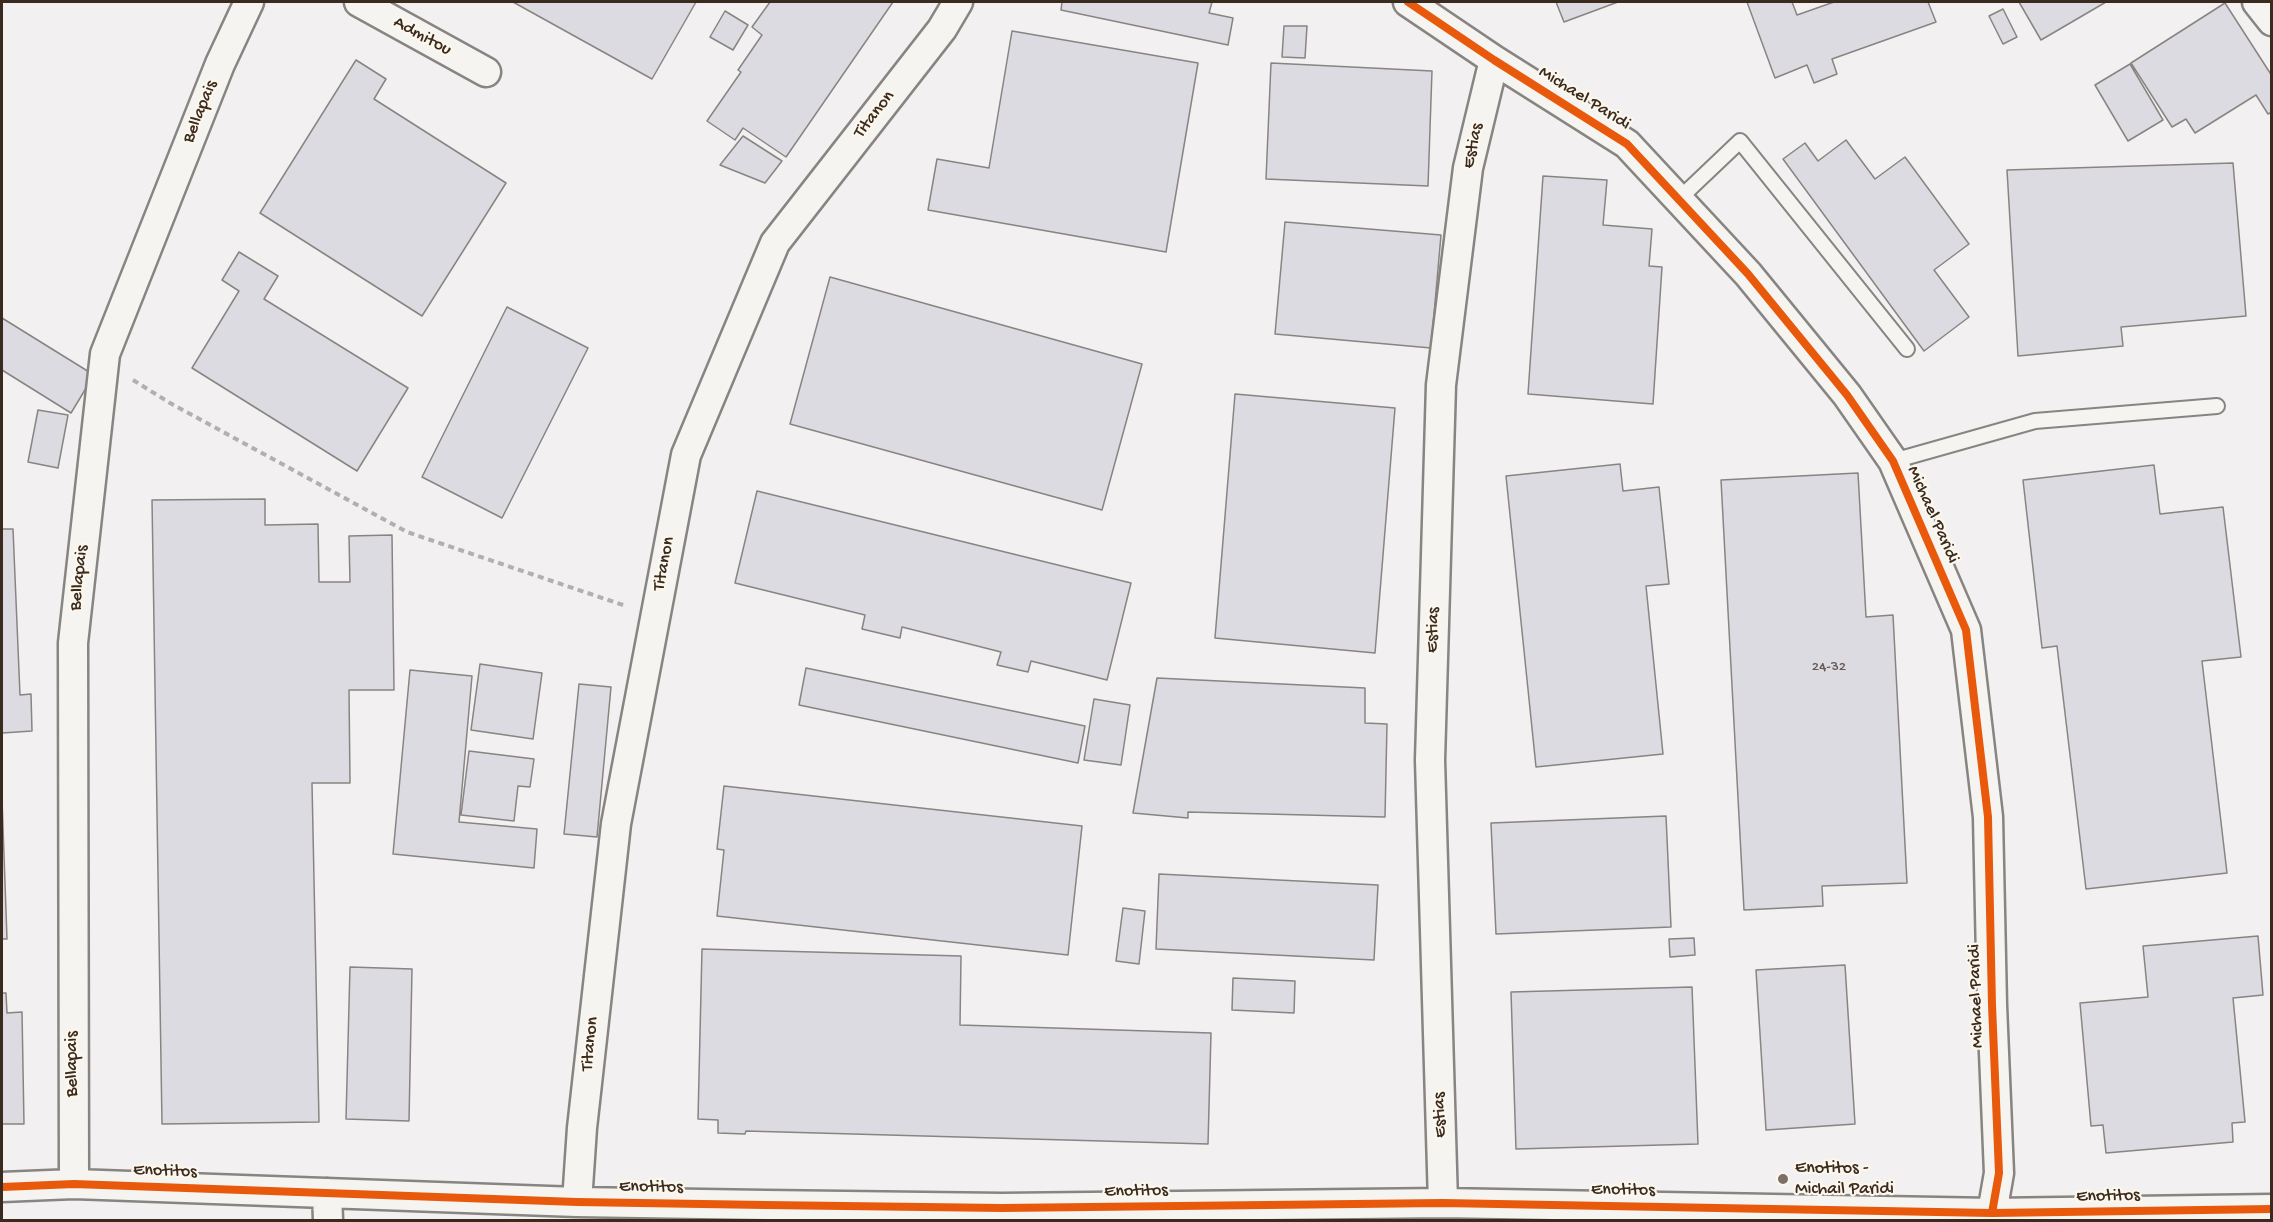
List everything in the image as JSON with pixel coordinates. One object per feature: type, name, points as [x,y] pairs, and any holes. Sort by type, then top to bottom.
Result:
[{"type":"street","name":"Bellapais","points":[[74,1184],[73,643],[105,354],[220,64],[249,2]]},
{"type":"street","name":"Admitou","points":[[359,2],[486,72]]},
{"type":"street","name":"Titanon","points":[[577,1202],[582,1128],[616,824],[686,455],[775,243],[942,29],[958,2]]},
{"type":"street","name":"Michael Paridi","points":[[1408,2],[1494,60],[1628,144],[1748,274],[1847,395],[1893,461],[1966,630],[1989,817],[1992,1005],[1999,1173],[1992,1213]]},
{"type":"street","points":[[2257,2],[2271,21]]},
{"type":"street","name":"Estias","points":[[1443,1203],[1430,760],[1441,385],[1468,168],[1494,60]]},
{"type":"street","name":"Enotitos","points":[[2,1186],[74,1184],[327,1207],[577,1202],[765,1213],[1443,1203],[1992,1213],[2271,1209]]},
{"type":"lane","points":[[1678,199],[1740,141],[1907,349]]},
{"type":"lane","points":[[1893,461],[2035,422],[2217,406]]},
{"type":"path","points":[[104,363],[170,403],[407,532],[656,616]]},
{"type":"building","points":[[513,2],[696,2],[652,79]]},
{"type":"building","points":[[770,2],[893,2],[786,157],[743,128],[735,140],[707,121],[741,72],[738,70],[762,35],[752,27]]},
{"type":"building","points":[[1062,2],[1212,2],[1209,13],[1233,18],[1228,45],[1061,10]]},
{"type":"building","points":[[1556,2],[1618,2],[1564,22]]},
{"type":"building","points":[[1747,2],[1792,2],[1797,15],[1834,2],[1928,2],[1936,22],[1832,59],[1837,74],[1814,83],[1807,65],[1775,78]]},
{"type":"building","points":[[2019,2],[2106,2],[2041,40]]},
{"type":"building","points":[[2225,3],[2272,76],[2272,112],[2268,114],[2256,95],[2195,133],[2186,119],[2172,127],[2131,63]]},
{"type":"building","points":[[2003,9],[2017,37],[2003,44],[1989,16]]},
{"type":"building","points":[[725,11],[748,25],[733,50],[710,37]]},
{"type":"building","points":[[1284,26],[1307,26],[1305,58],[1282,57]]},
{"type":"building","points":[[1012,31],[1198,63],[1166,252],[928,210],[937,159],[989,168]]},
{"type":"building","points":[[356,60],[386,79],[374,99],[506,183],[422,316],[260,213]]},
{"type":"building","points":[[1271,63],[1432,71],[1428,186],[1266,179]]},
{"type":"building","points":[[2130,64],[2163,120],[2128,141],[2095,85]]},
{"type":"building","points":[[743,136],[782,161],[765,183],[720,165]]},
{"type":"building","points":[[1846,140],[1875,179],[1905,157],[1969,244],[1934,270],[1969,317],[1924,351],[1783,159],[1805,143],[1818,161]]},
{"type":"building","points":[[2233,163],[2246,316],[2121,327],[2123,346],[2018,356],[2007,170]]},
{"type":"building","points":[[1543,176],[1607,180],[1603,225],[1652,229],[1649,266],[1662,267],[1653,404],[1528,394]]},
{"type":"building","points":[[1285,222],[1441,235],[1431,348],[1275,334]]},
{"type":"building","points":[[239,252],[278,276],[264,299],[408,388],[357,471],[192,368],[239,291],[222,280]]},
{"type":"building","points":[[830,277],[1142,364],[1102,510],[790,424]]},
{"type":"building","points":[[507,307],[588,348],[502,518],[422,477]]},
{"type":"building","points":[[2,318],[94,375],[71,413],[2,370]]},
{"type":"building","points":[[1235,394],[1395,408],[1375,653],[1215,638]]},
{"type":"building","points":[[38,410],[68,415],[58,468],[28,462]]},
{"type":"building","points":[[1620,464],[1623,491],[1659,487],[1669,584],[1646,586],[1663,754],[1536,767],[1506,476]]},
{"type":"building","points":[[2154,465],[2160,514],[2223,507],[2241,657],[2202,661],[2227,873],[2086,889],[2057,646],[2042,648],[2023,480]]},
{"type":"building","points":[[1858,473],[1866,617],[1893,615],[1907,883],[1822,886],[1823,906],[1744,910],[1721,480]]},
{"type":"building","points":[[757,491],[1131,583],[1107,680],[1031,661],[1028,672],[997,665],[1001,652],[902,627],[900,638],[862,629],[865,615],[735,583]]},
{"type":"building","points":[[265,499],[265,525],[318,524],[319,582],[350,582],[349,536],[392,535],[394,690],[349,690],[350,783],[312,783],[319,1122],[162,1124],[152,500]]},
{"type":"building","points":[[2,529],[13,529],[20,695],[31,694],[32,731],[2,733]]},
{"type":"building","points":[[480,664],[542,673],[533,739],[471,730]]},
{"type":"building","points":[[806,668],[1085,726],[1078,763],[799,705]]},
{"type":"building","points":[[410,670],[472,676],[459,822],[537,829],[534,868],[393,854]]},
{"type":"building","points":[[1157,678],[1365,688],[1365,723],[1387,724],[1385,817],[1188,812],[1188,818],[1133,813]]},
{"type":"building","points":[[579,684],[611,687],[597,837],[564,834]]},
{"type":"building","points":[[1094,699],[1130,705],[1121,765],[1084,760]]},
{"type":"building","points":[[469,751],[534,759],[530,787],[518,786],[514,821],[461,815]]},
{"type":"building","points":[[724,786],[1082,826],[1068,955],[717,916],[724,850],[717,849]]},
{"type":"building","points":[[2,799],[7,939],[2,939]]},
{"type":"building","points":[[1666,816],[1671,927],[1496,934],[1491,823]]},
{"type":"building","points":[[1159,874],[1378,885],[1374,960],[1156,949]]},
{"type":"building","points":[[1123,908],[1145,911],[1139,964],[1116,961]]},
{"type":"building","points":[[2258,936],[2263,995],[2233,998],[2245,1122],[2232,1123],[2233,1142],[2106,1153],[2103,1125],[2091,1126],[2080,1003],[2148,997],[2143,946]]},
{"type":"building","points":[[1694,938],[1695,955],[1670,957],[1669,939]]},
{"type":"building","points":[[702,949],[961,956],[960,1025],[1211,1033],[1208,1144],[746,1131],[745,1134],[718,1133],[718,1120],[698,1119]]},
{"type":"building","points":[[1845,965],[1855,1124],[1766,1130],[1756,970]]},
{"type":"building","points":[[350,967],[412,969],[409,1121],[346,1119]]},
{"type":"building","points":[[1233,978],[1295,981],[1294,1013],[1232,1010]]},
{"type":"building","points":[[1692,987],[1698,1144],[1516,1149],[1511,992]]},
{"type":"building","points":[[2,993],[6,993],[7,1013],[22,1012],[24,1124],[2,1124]]},
{"type":"cycle path","points":[[1408,2],[1494,60],[1627,144],[1748,274],[1847,395],[1893,461],[1966,630],[1988,817],[1992,1005],[1999,1173],[1992,1213]]},
{"type":"cycle path","points":[[2,1187],[74,1184],[577,1202],[1002,1208],[1443,1203],[1992,1213],[2272,1209]]},
{"type":"place","name":"Enotitos - Michail Paridi","points":[[1783,1179]]}]
